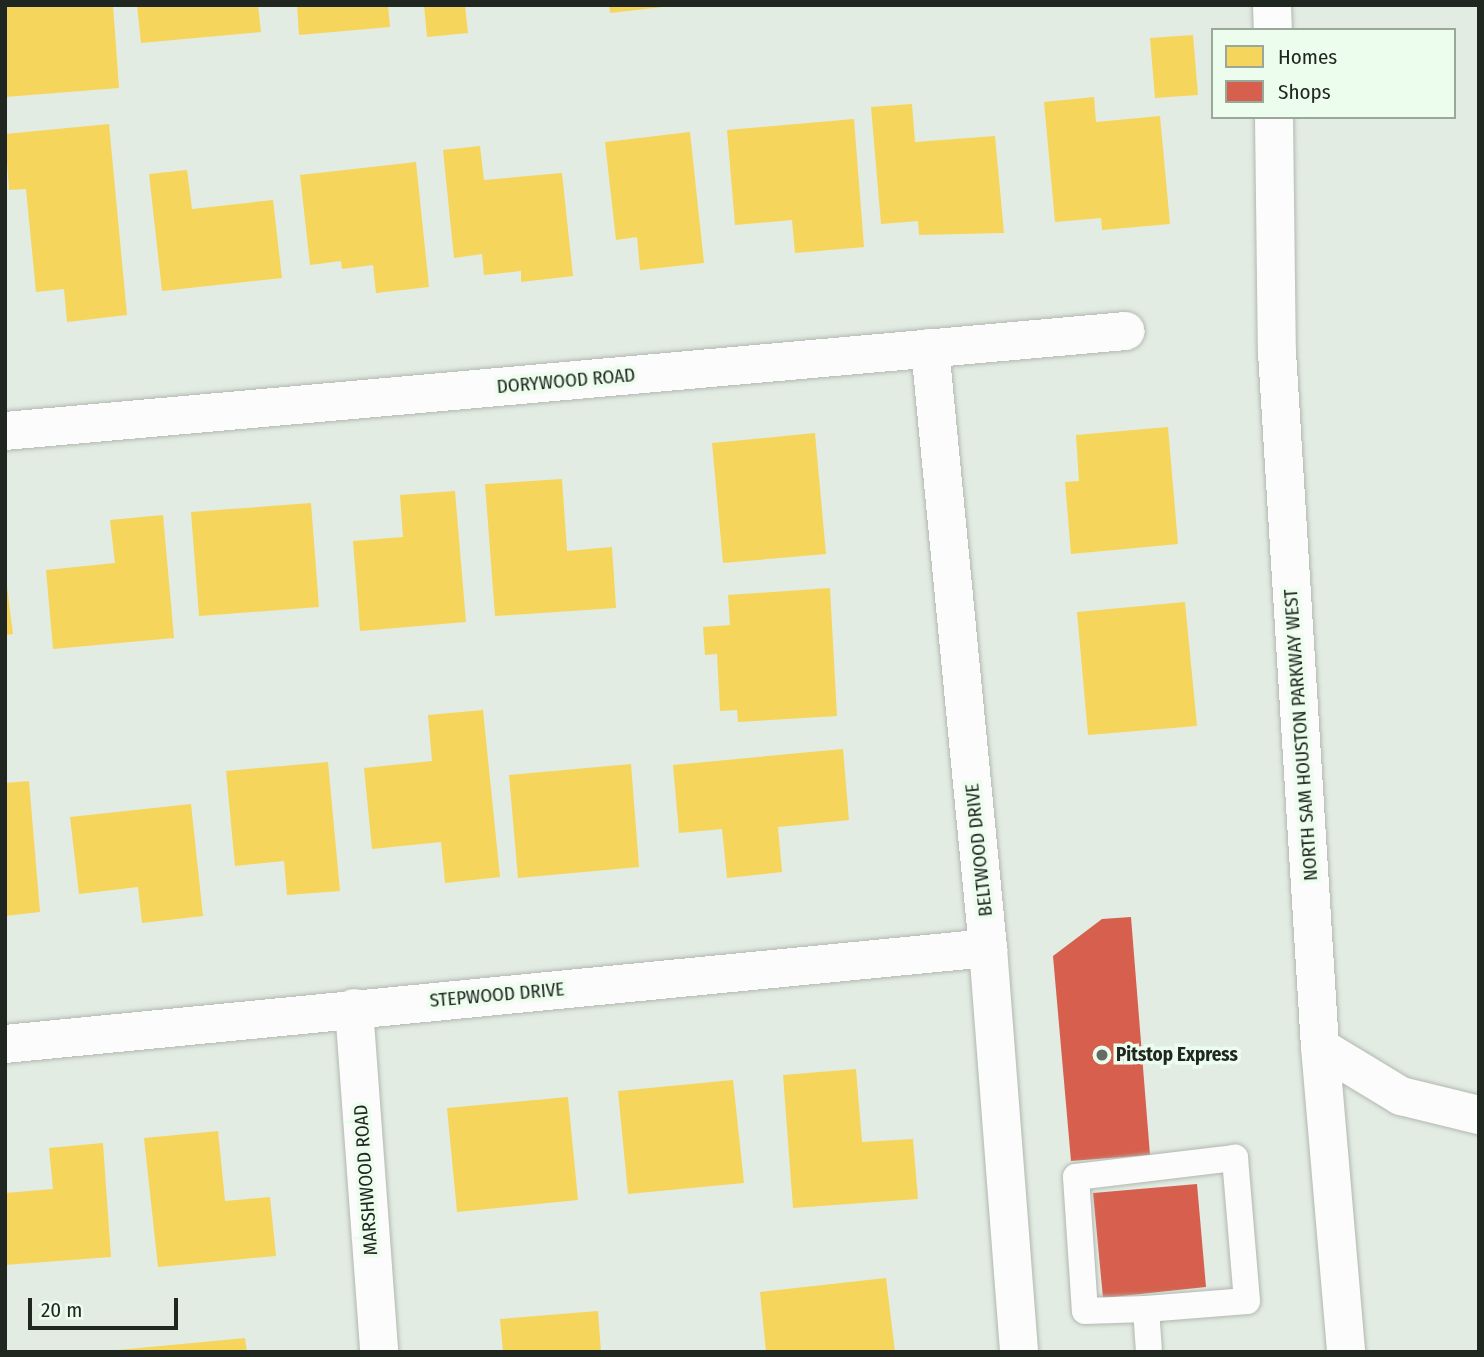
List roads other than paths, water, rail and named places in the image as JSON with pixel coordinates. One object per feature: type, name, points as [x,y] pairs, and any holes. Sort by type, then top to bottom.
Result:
[{"type":"street","points":[[1272,5],[1273,28]]},
{"type":"street","name":"NORTH SAM HOUSTON PARKWAY WEST","points":[[1274,119],[1277,352],[1320,1047],[1346,1352]]},
{"type":"street","name":"DORYWOOD ROAD","points":[[5,431],[1126,331]]},
{"type":"street","name":"BELTWOOD DRIVE","points":[[930,348],[988,948],[1019,1352]]},
{"type":"street","name":"STEPWOOD DRIVE","points":[[5,1044],[988,948]]},
{"type":"street","name":"MARSHWOOD ROAD","points":[[354,1008],[379,1352]]},
{"type":"street","points":[[1320,1047],[1401,1096],[1479,1115]]},
{"type":"lane","points":[[1235,1158],[1247,1301],[1146,1308],[1085,1311],[1076,1177],[1235,1158]]},
{"type":"lane","points":[[1146,1308],[1149,1352]]},
{"type":"place","name":"Pitstop Express","points":[[1102,1055]]}]
